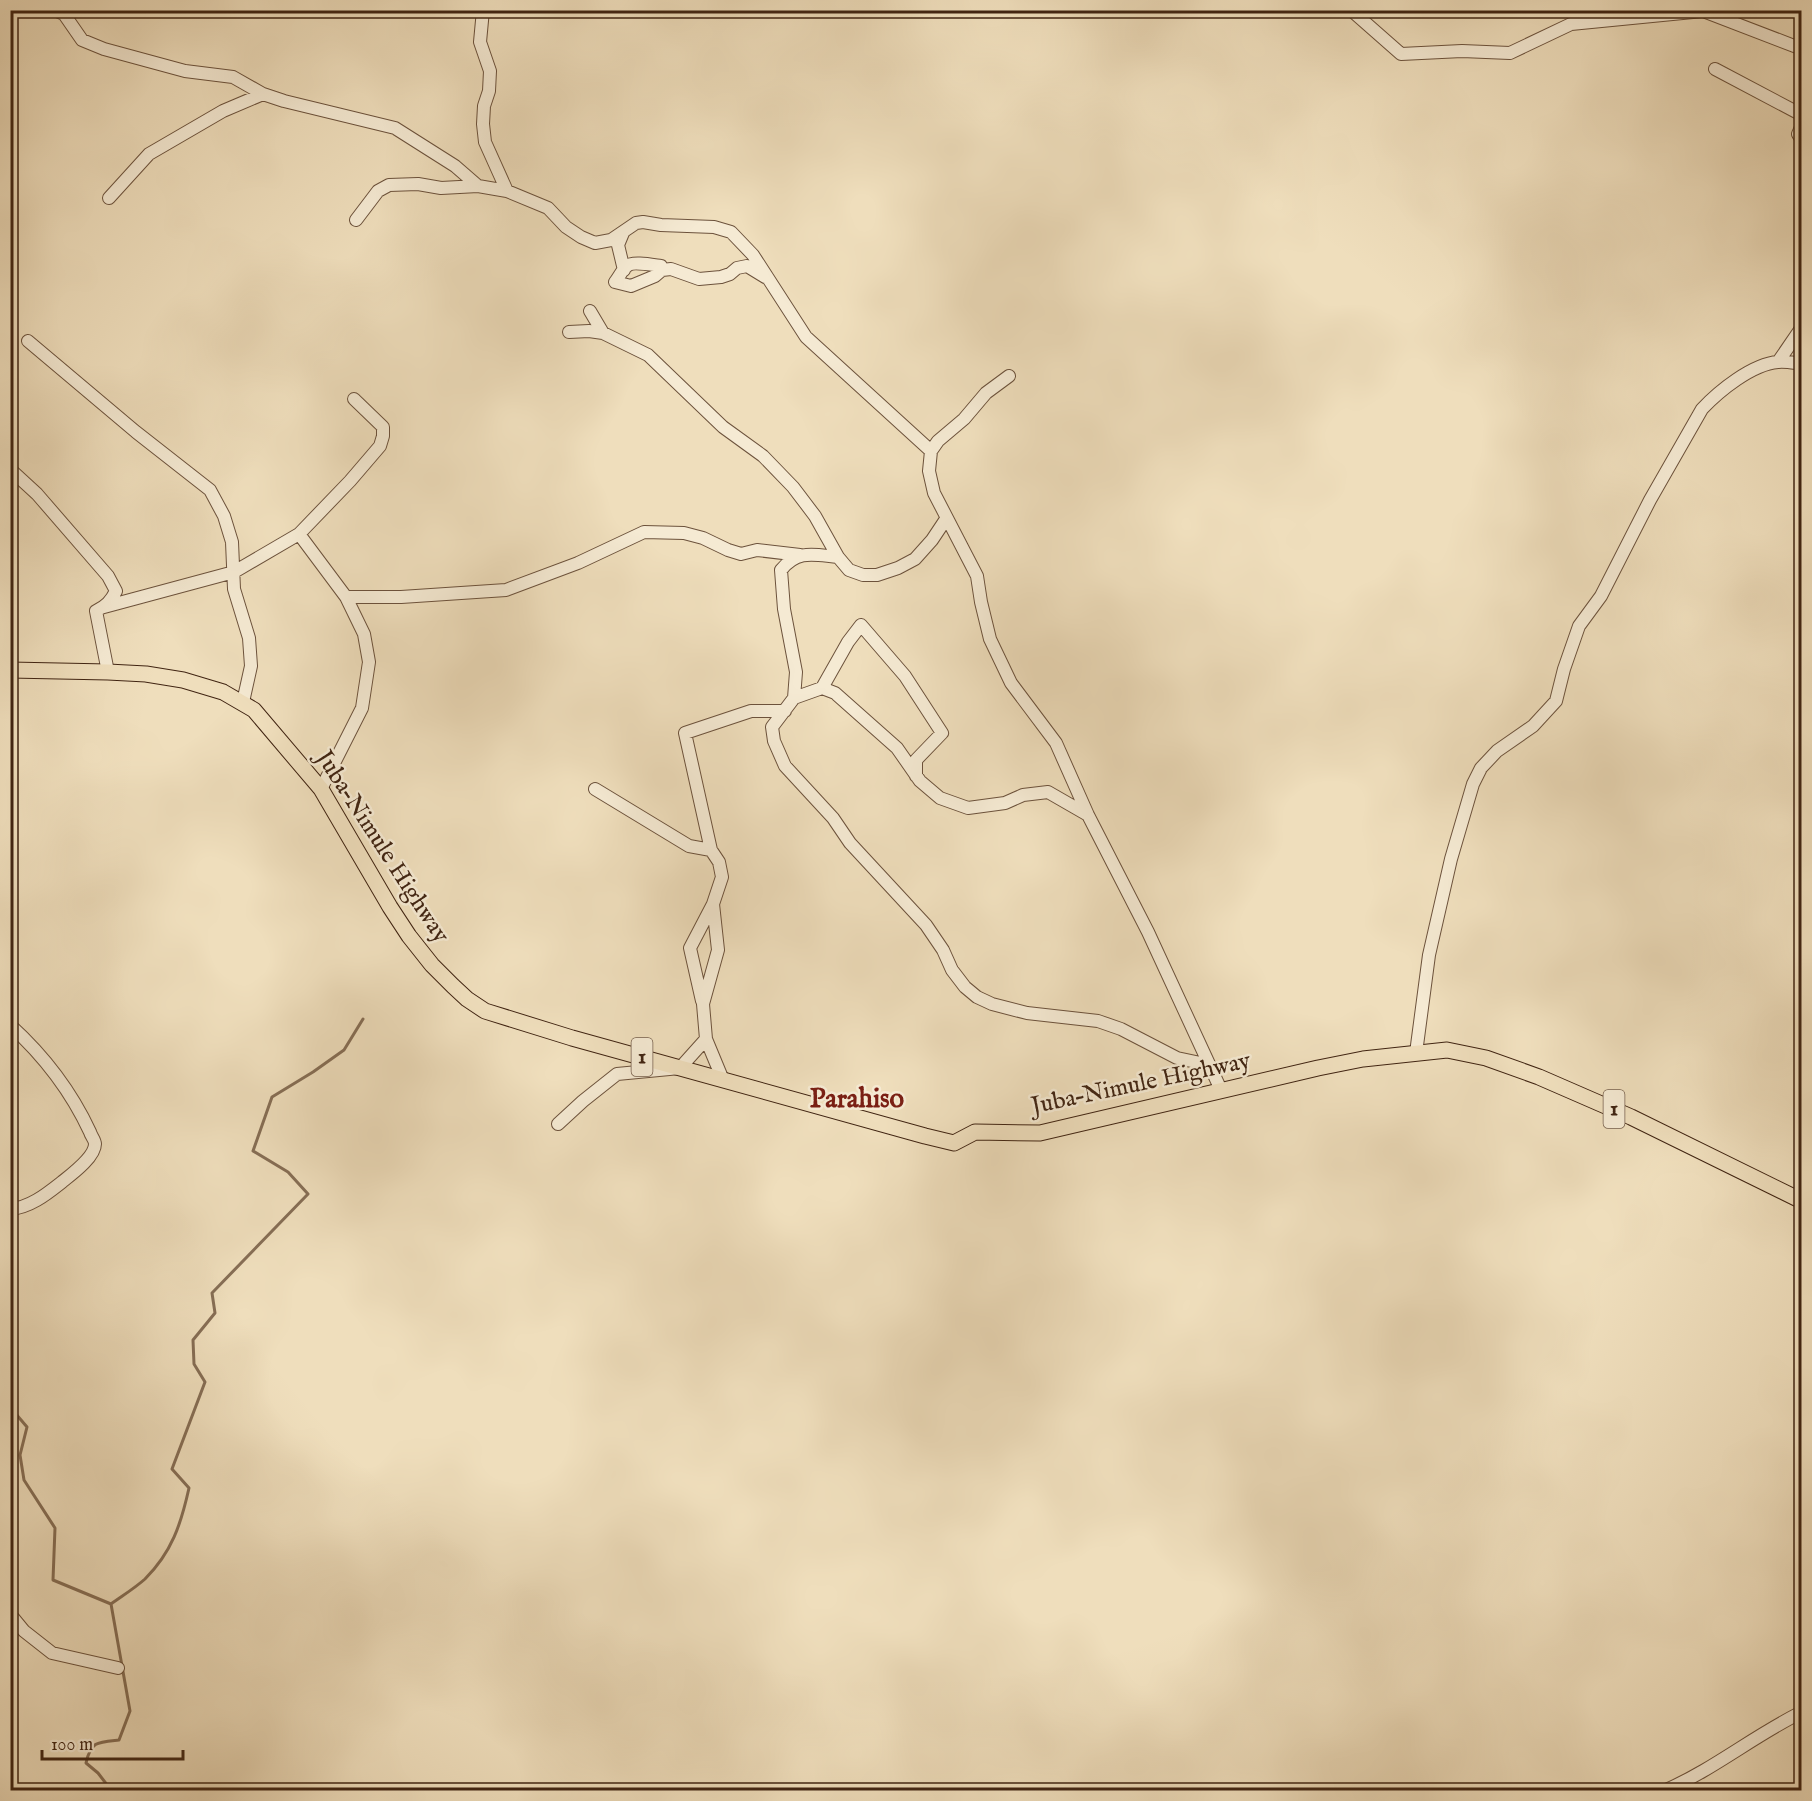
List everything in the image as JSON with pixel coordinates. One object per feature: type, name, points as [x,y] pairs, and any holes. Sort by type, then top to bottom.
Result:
[{"type":"main road","name":"Juba–Nimule Highway","points":[[10,670],[146,674],[183,680],[223,692],[243,702],[254,710],[321,789],[409,936],[432,965],[467,999],[485,1011],[572,1038],[954,1143],[975,1132],[1040,1133],[1363,1059],[1416,1053]]},
{"type":"main road","name":"1","points":[[1416,1053],[1447,1050],[1486,1058],[1539,1077],[1631,1117],[1802,1201]]},
{"type":"street","points":[[55,10],[64,14],[82,40],[113,52],[185,71],[233,77],[263,94],[284,101],[395,128],[455,166],[478,186]]},
{"type":"street","points":[[483,10],[480,42],[490,71],[489,91],[484,106],[485,142],[507,191]]},
{"type":"street","points":[[1351,10],[1401,54],[1462,51],[1510,53],[1571,24],[1703,10],[1802,49]]},
{"type":"street","points":[[1715,69],[1802,115]]},
{"type":"street","points":[[109,198],[149,154],[223,111],[263,94]]},
{"type":"street","points":[[1802,125],[1798,134],[1802,140]]},
{"type":"street","points":[[356,220],[378,191],[389,185],[418,184],[441,188],[478,186],[507,191],[548,208],[566,227],[595,243],[611,240],[636,223],[643,222],[714,227],[731,232],[753,255],[806,337],[931,451]]},
{"type":"street","points":[[623,233],[618,245],[624,270],[615,282],[631,286],[655,276],[662,270],[671,269],[699,279],[721,277],[737,268],[747,266],[768,279]]},
{"type":"street","points":[[590,311],[603,333]]},
{"type":"street","points":[[1778,362],[1802,327]]},
{"type":"street","points":[[570,332],[603,333],[648,355],[723,426],[763,456],[793,487],[815,516],[838,557],[849,570],[863,575],[877,575],[898,568],[915,559],[946,519]]},
{"type":"street","points":[[28,341],[136,432],[210,490],[224,516],[232,542],[234,589],[249,638],[251,666],[243,702]]},
{"type":"street","points":[[1416,1053],[1429,955],[1451,859],[1473,784],[1481,768],[1497,751],[1533,726],[1556,701],[1579,626],[1601,596],[1650,500],[1702,409],[1713,397],[1750,370],[1778,362],[1802,364]]},
{"type":"street","points":[[1009,376],[986,393],[964,419],[938,441],[931,451],[929,471],[934,493],[977,576],[990,639],[999,659],[1011,683],[1056,743],[1088,815],[1148,932],[1221,1090]]},
{"type":"street","points":[[108,672],[96,611],[234,572],[299,534],[350,481],[380,446],[383,436],[382,427],[354,399]]},
{"type":"street","points":[[10,467],[37,494],[108,576],[116,591],[112,600],[105,607]]},
{"type":"street","points":[[345,597],[401,597],[506,590],[578,563],[644,532],[684,533],[703,538],[741,554],[757,550],[838,557]]},
{"type":"street","points":[[299,534],[345,597],[364,634],[369,662],[362,708],[321,789]]},
{"type":"street","points":[[800,555],[788,561],[781,570],[784,609],[796,672],[794,698],[772,727],[774,741],[785,766],[833,818],[850,843],[926,925],[943,950],[952,970],[965,987],[977,997],[992,1004],[1027,1013],[1098,1021],[1121,1029],[1177,1058],[1210,1065]]},
{"type":"street","points":[[822,688],[848,642],[861,626],[905,676],[942,733],[916,760],[916,776]]},
{"type":"street","points":[[794,698],[822,688],[836,693],[897,748],[916,776],[940,798],[968,808],[1005,803],[1023,795],[1048,792],[1088,815]]},
{"type":"street","points":[[723,1080],[706,1039],[703,1004],[690,948],[712,904],[722,877],[719,862],[711,850],[685,733],[751,711],[785,711]]},
{"type":"street","points":[[595,789],[689,846],[711,850]]},
{"type":"street","points":[[703,1004],[718,950],[712,904]]},
{"type":"street","points":[[10,1025],[23,1036],[56,1075],[83,1117],[95,1143],[93,1154],[62,1182],[21,1208],[10,1209]]},
{"type":"street","points":[[558,1124],[617,1074],[680,1068],[706,1039]]},
{"type":"street","points":[[10,1614],[24,1631],[52,1653],[118,1668]]},
{"type":"street","points":[[1666,1791],[1802,1712]]},
{"type":"waterway","points":[[111,1604],[145,1579],[154,1569],[169,1548],[183,1514],[189,1488],[172,1469],[205,1382],[194,1364],[193,1340],[215,1313],[212,1293],[308,1194],[288,1172],[253,1151],[272,1097],[344,1050],[363,1019]]},
{"type":"waterway","points":[[10,1407],[27,1427],[20,1455],[24,1480],[55,1528],[53,1580],[111,1604],[130,1711],[119,1740],[96,1744],[90,1750],[86,1763],[98,1773],[111,1790]]},
{"type":"district","name":"Parahiso","points":[[857,1100]]}]
